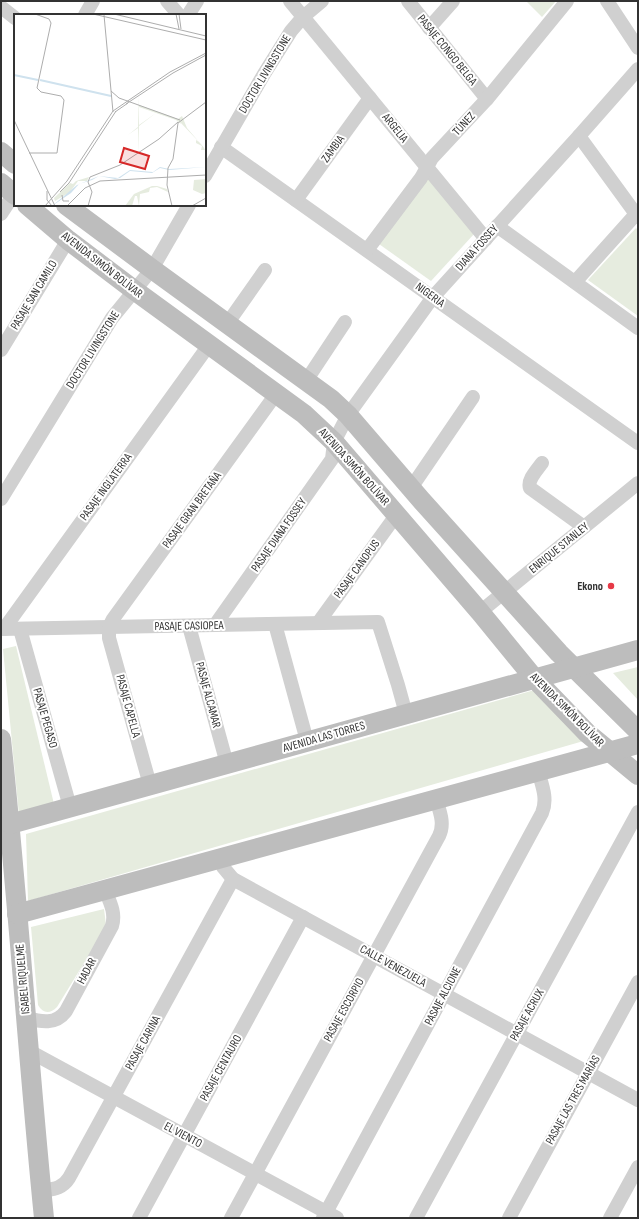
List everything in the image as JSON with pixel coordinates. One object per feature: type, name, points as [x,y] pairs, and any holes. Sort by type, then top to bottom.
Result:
[{"type":"street","points":[[86,14],[93,1]]},
{"type":"street","points":[[167,1],[178,14]]},
{"type":"street","points":[[189,14],[197,1]]},
{"type":"street","name":"ARGELIA","points":[[290,1],[486,239]]},
{"type":"street","name":"DOCTOR LIVINGSTONE","points":[[206,174],[297,23],[322,1]]},
{"type":"street","name":"PASAJE CONGO BELGA","points":[[408,1],[487,99]]},
{"type":"street","points":[[430,28],[453,1]]},
{"type":"street","name":"TÚNEZ","points":[[367,250],[421,178],[432,158],[487,99],[567,1]]},
{"type":"street","points":[[607,1],[638,48]]},
{"type":"street","points":[[1,7],[14,17]]},
{"type":"street","name":"DIANA FOSSEY","points":[[334,442],[348,415],[433,297],[580,136],[638,69]]},
{"type":"street","name":"ZAMBIA","points":[[296,200],[370,98]]},
{"type":"street","points":[[575,282],[637,215],[580,136]]},
{"type":"street","name":"NIGERIA","points":[[221,147],[638,443]]},
{"type":"street","points":[[1,152],[14,163]]},
{"type":"street","points":[[1,214],[14,194]]},
{"type":"street","name":"AVENIDA SIMÓN BOLÍVAR","points":[[28,206],[68,240],[134,290],[304,414],[334,442],[397,514],[534,678],[587,733],[638,775]]},
{"type":"street","points":[[71,206],[152,269],[331,399],[348,415],[504,593],[574,668],[638,731]]},
{"type":"street","name":"DOCTOR LIVINGSTONE","points":[[1,499],[112,318],[152,269],[188,206]]},
{"type":"street","points":[[497,226],[638,328]]},
{"type":"street","name":"PASAJE SAN CAMILO","points":[[1,350],[68,240]]},
{"type":"street","points":[[227,324],[265,270]]},
{"type":"street","points":[[306,381],[345,322]]},
{"type":"street","name":"PASAJE INGLATERRA","points":[[2,629],[209,345]]},
{"type":"street","name":"PASAJE GRAN BRETAÑA","points":[[109,627],[113,619],[276,394]]},
{"type":"street","points":[[411,488],[473,397]]},
{"type":"street","name":"PASAJE DIANA FOSSEY","points":[[215,625],[332,459],[334,442]]},
{"type":"street","points":[[542,463],[530,481],[530,488],[584,528]]},
{"type":"street","name":"ENRIQUE STANLEY","points":[[480,612],[638,484]]},
{"type":"street","name":"PASAJE CANOPUS","points":[[318,623],[397,514]]},
{"type":"street","name":"PASAJE CASIOPEA","points":[[2,629],[378,622],[406,714]]},
{"type":"street","points":[[275,624],[307,741]]},
{"type":"street","name":"PASAJE ALCAMAR","points":[[189,626],[227,764]]},
{"type":"street","name":"PASAJE CAPELLA","points":[[109,627],[109,638],[150,785]]},
{"type":"street","name":"PASAJE PEGASO","points":[[20,629],[70,807]]},
{"type":"street","name":"AVENIDA LAS TORRES","points":[[10,824],[638,650]]},
{"type":"street","name":"ISABEL RIQUELME","points":[[1,739],[10,824],[44,1218]]},
{"type":"street","points":[[17,914],[638,744]]},
{"type":"street","name":"PASAJE ALCIONE","points":[[329,1216],[444,994],[542,813],[545,798],[538,771]]},
{"type":"street","name":"PASAJE ESCORPIO","points":[[231,1218],[441,832],[442,823],[436,799]]},
{"type":"street","name":"PASAJE ACRUX","points":[[416,1218],[638,812]]},
{"type":"street","name":"CALLE VENEZUELA","points":[[220,859],[223,867],[233,879],[638,1100]]},
{"type":"street","name":"PASAJE CARINA","points":[[42,1191],[60,1187],[67,1182],[233,879]]},
{"type":"street","name":"HADAR","points":[[27,1018],[50,1022],[60,1018],[66,1011],[112,926],[114,919],[113,911],[105,890]]},
{"type":"street","name":"PASAJE CENTAURO","points":[[139,1218],[303,917]]},
{"type":"street","name":"PASAJE LAS TRES MARÍAS","points":[[509,1218],[638,982]]},
{"type":"street","name":"EL VIENTO","points":[[29,1051],[329,1216]]},
{"type":"street","points":[[610,1218],[638,1166]]},
{"type":"shaded area","points":[[526,1],[556,1],[542,17]]},
{"type":"shaded area","points":[[428,176],[474,234],[431,281],[379,244]]},
{"type":"shaded area","points":[[636,228],[638,230],[638,316],[588,280]]},
{"type":"shaded area","points":[[16,646],[54,804],[19,815],[3,649]]},
{"type":"shaded area","points":[[638,667],[638,700],[613,673]]},
{"type":"shaded area","points":[[538,689],[587,740],[28,901],[26,834]]},
{"type":"shaded area","points":[[104,909],[106,925],[103,932],[57,1007],[49,1012],[42,1010],[38,1005],[31,927]]},
{"type":"place","name":"Ekono","points":[[611,586]]}]
